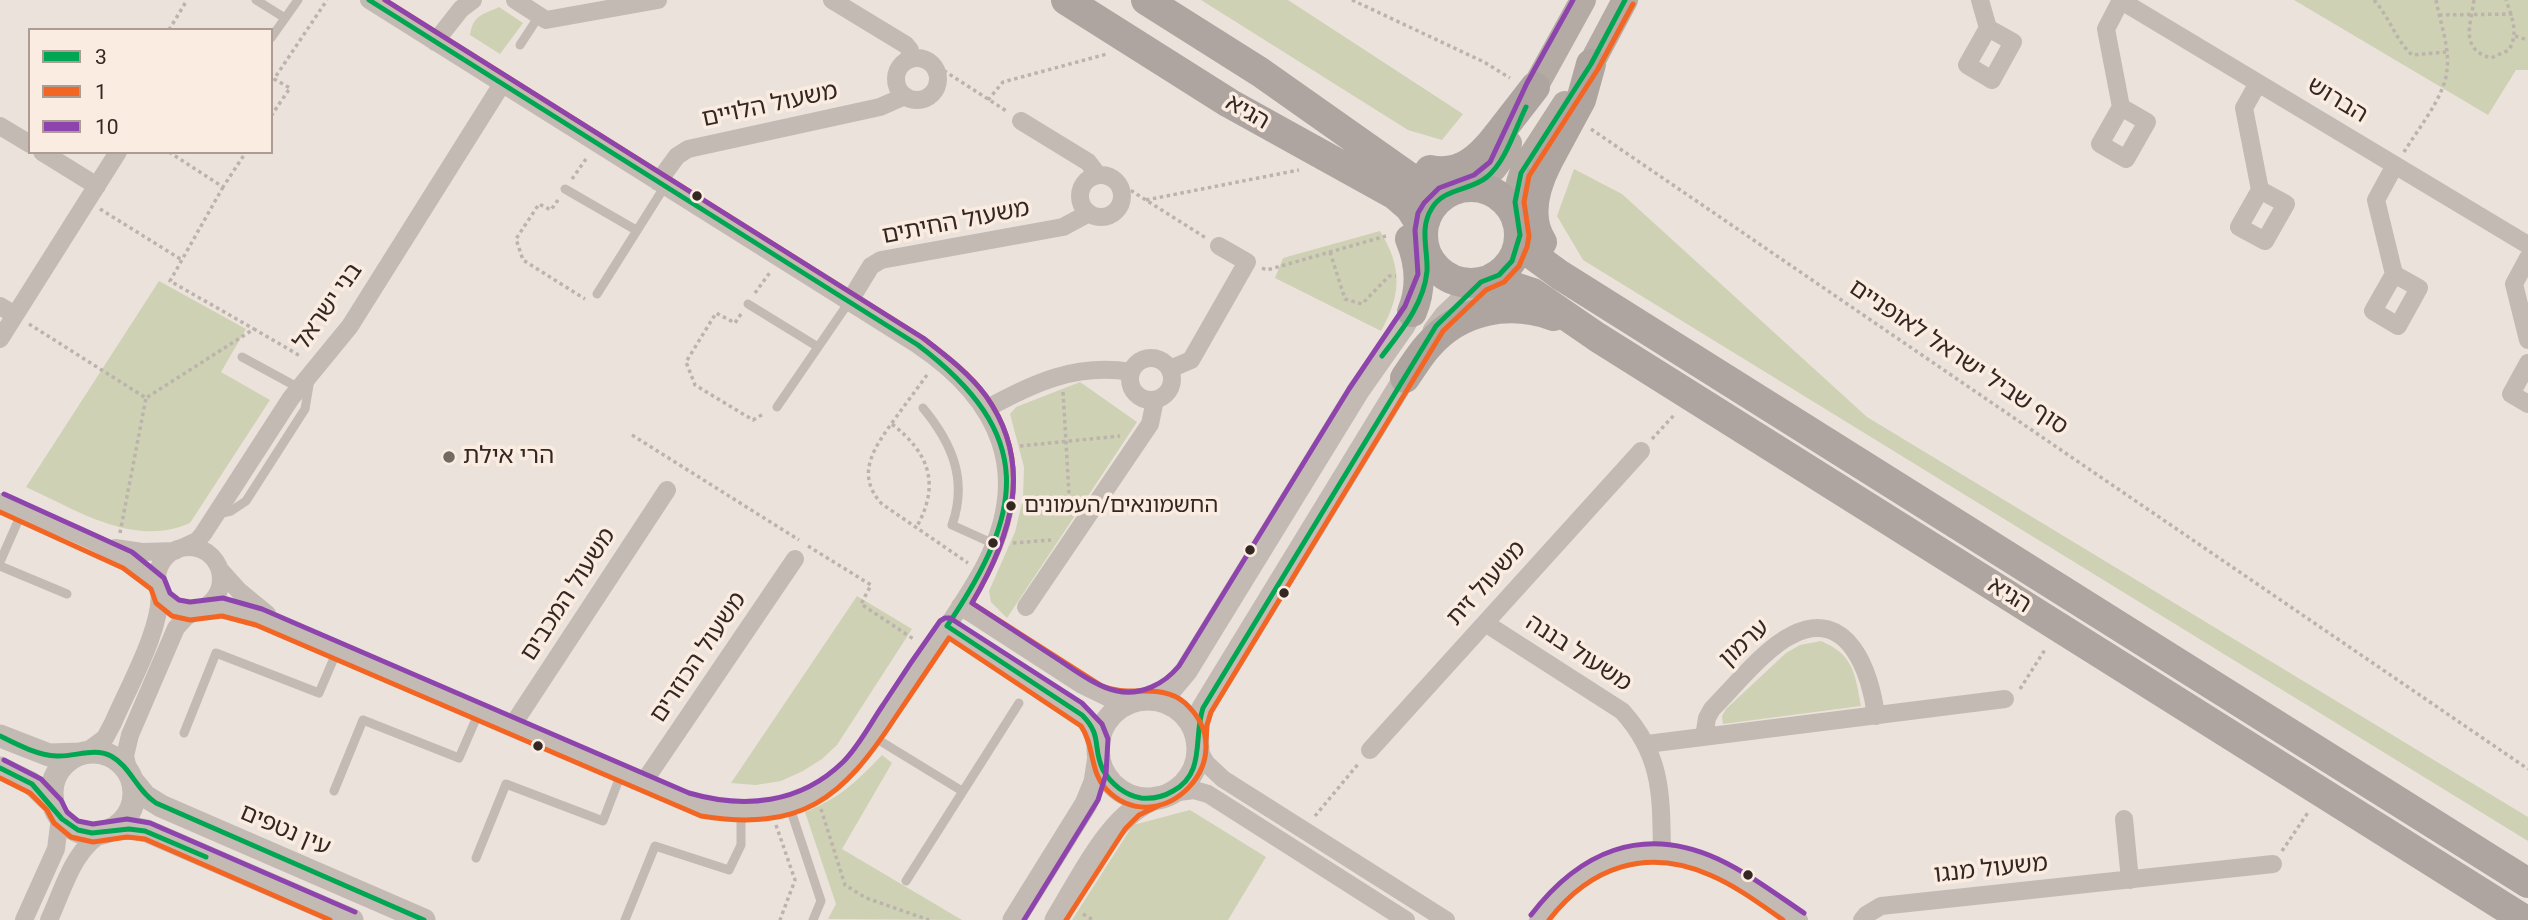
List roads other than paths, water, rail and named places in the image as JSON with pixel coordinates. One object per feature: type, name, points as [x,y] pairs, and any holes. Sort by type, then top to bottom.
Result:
[{"type":"highway","name":"הגיא","points":[[1066,0],[1229,103],[1395,195],[1410,208],[1418,247]]},
{"type":"highway","name":"הגיא","points":[[1146,0],[1261,72],[1409,177],[1429,186],[1462,188]]},
{"type":"highway","points":[[1321,116],[1380,154],[1411,166],[1439,172],[1454,171],[1479,158],[1521,149],[1581,100],[1591,64]]},
{"type":"highway","points":[[1527,85],[1521,149],[1534,195],[1534,217],[1538,236],[1547,250],[1617,310]]},
{"type":"highway","points":[[1229,103],[1394,216],[1418,247],[1437,269],[1452,279],[1471,283],[1486,281],[1512,261],[1516,253],[1518,225],[1506,200],[1490,190],[1462,188],[1437,200],[1431,208],[1418,247],[1417,300],[1412,312]]},
{"type":"highway","name":"הגיא","points":[[1518,225],[1528,249],[1542,262],[2528,883]]},
{"type":"highway","name":"הגיא","points":[[1486,281],[1533,293],[1597,337],[2525,920]]},
{"type":"highway","points":[[1405,378],[1427,346],[1444,331],[1461,320],[1488,310],[1533,310],[1552,315],[1597,337]]},
{"type":"main road","points":[[1527,85],[1557,47],[1583,0]]},
{"type":"main road","points":[[1591,64],[1625,0]]},
{"type":"main road","points":[[1462,188],[1489,175],[1521,149]]},
{"type":"main road","points":[[1518,225],[1515,202],[1521,149]]},
{"type":"street","points":[[0,502],[134,564],[158,587],[166,602],[174,608],[184,611],[223,607],[241,611],[703,807],[741,812],[771,810],[817,794],[850,767],[960,606],[981,572],[999,531],[1006,498],[1006,468],[1002,448],[986,409],[959,375],[939,359],[369,0]]},
{"type":"street","points":[[435,42],[461,9],[473,0]]},
{"type":"street","points":[[514,0],[546,20],[631,2],[658,0]]},
{"type":"street","points":[[832,0],[906,45],[910,50],[910,58]]},
{"type":"street","points":[[1980,0],[1988,28]]},
{"type":"street","points":[[2121,0],[2106,29],[2121,107]]},
{"type":"street","name":"הברוש","points":[[2121,0],[2528,245]]},
{"type":"street","points":[[910,58],[924,58],[932,64],[938,79],[934,91],[921,100],[910,99],[898,89],[896,75],[902,64],[910,58]]},
{"type":"street","points":[[2259,83],[2244,108],[2260,190]]},
{"type":"street","name":"בני ישראל","points":[[179,549],[200,538],[309,376],[350,326],[502,84]]},
{"type":"street","name":"משעול הלויים","points":[[662,184],[677,156],[688,149],[880,107],[905,96]]},
{"type":"street","points":[[1021,121],[1088,162],[1098,174],[1111,177],[1119,183],[1123,199],[1116,211],[1101,217],[1089,213],[1081,202],[1080,192],[1086,181],[1098,174]]},
{"type":"street","points":[[0,126],[28,143]]},
{"type":"street","points":[[44,154],[92,194]]},
{"type":"street","points":[[0,340],[8,310],[92,194],[117,154]]},
{"type":"street","points":[[2394,274],[2376,200],[2395,165]]},
{"type":"street","name":"משעול החיתים","points":[[849,302],[871,266],[881,260],[1063,227],[1089,213]]},
{"type":"street","points":[[1170,369],[1191,359],[1247,262],[1219,246]]},
{"type":"street","points":[[2528,258],[2514,284],[2528,340]]},
{"type":"street","points":[[1056,920],[1118,822],[1134,808],[1183,784],[1192,771],[1198,745],[1198,723],[1203,708],[1436,326],[1486,281]]},
{"type":"street","points":[[1014,920],[1086,804],[1095,782],[1104,726],[1113,713],[1171,689],[1186,671],[1358,391],[1412,312]]},
{"type":"street","points":[[1148,358],[1164,362],[1170,369],[1173,379],[1170,389],[1155,400],[1144,399],[1136,394],[1131,386],[1131,372],[1139,362],[1148,358]]},
{"type":"street","points":[[2528,363],[2511,394],[2528,404]]},
{"type":"street","points":[[986,409],[1027,387],[1061,376],[1106,368],[1131,372]]},
{"type":"street","points":[[1026,607],[1150,424],[1155,400]]},
{"type":"street","name":"משעול זית","points":[[1370,750],[1641,451]]},
{"type":"street","name":"משעול המכבים","points":[[512,726],[667,490]]},
{"type":"street","points":[[93,543],[150,552],[195,547],[208,553],[221,571],[253,603],[293,632]]},
{"type":"street","points":[[24,920],[56,849],[57,811],[52,786],[56,774],[69,760],[105,738],[157,621],[161,564],[179,549]]},
{"type":"street","name":"משעול הכוזרים","points":[[643,783],[795,559]]},
{"type":"street","points":[[49,920],[80,853],[91,839],[126,817],[132,805],[134,793],[126,764],[126,748],[136,718],[176,628],[186,617],[202,609],[218,594],[221,571]]},
{"type":"street","points":[[960,606],[1082,685],[1113,700],[1164,701],[1183,713],[1192,726],[1204,760],[1223,779],[1446,920]]},
{"type":"street","name":"משעול בננה","points":[[1485,623],[1622,711],[1634,724],[1647,744],[1658,780],[1662,854]]},
{"type":"street","points":[[947,626],[1076,710],[1095,729],[1104,771],[1119,789],[1132,796],[1194,790],[1208,794],[1406,920]]},
{"type":"street","name":"ערמון","points":[[1704,737],[1707,718],[1712,709],[1773,648],[1790,635],[1806,629],[1821,628],[1834,632],[1856,651],[1870,680],[1876,716]]},
{"type":"street","points":[[1647,744],[2006,699]]},
{"type":"street","points":[[0,736],[49,755],[99,752],[121,764],[130,777]]},
{"type":"street","points":[[0,768],[31,783],[80,831],[93,833],[132,828],[147,831],[352,920]]},
{"type":"street","name":"עין נטפים","points":[[130,777],[145,796],[161,806],[424,920]]},
{"type":"street","points":[[2124,819],[2130,880]]},
{"type":"street","points":[[1538,920],[1556,894],[1590,868],[1629,855],[1662,854],[1693,859],[1714,867],[1799,920]]},
{"type":"street","name":"משעול מנגו","points":[[1862,920],[1881,906],[2273,864]]},
{"type":"lane","points":[[256,0],[285,18]]},
{"type":"lane","points":[[273,35],[298,0]]},
{"type":"lane","points":[[520,45],[539,16]]},
{"type":"lane","points":[[597,294],[662,184]]},
{"type":"lane","points":[[565,189],[636,230]]},
{"type":"lane","points":[[777,407],[849,302]]},
{"type":"lane","points":[[748,304],[818,347]]},
{"type":"lane","points":[[242,357],[309,376]]},
{"type":"lane","points":[[923,408],[943,434],[957,471],[959,498],[952,524],[994,544]]},
{"type":"lane","points":[[22,512],[0,564],[67,594]]},
{"type":"lane","points":[[184,733],[216,653],[319,693],[337,651]]},
{"type":"lane","points":[[906,881],[1018,703]]},
{"type":"lane","points":[[334,791],[363,720],[460,758],[480,712]]},
{"type":"lane","points":[[872,736],[962,791]]},
{"type":"lane","points":[[476,858],[506,784],[603,821],[621,774]]},
{"type":"lane","points":[[789,805],[821,901],[813,920]]},
{"type":"lane","points":[[625,920],[655,846],[729,870],[741,845],[741,812]]},
{"type":"place","name":"הרי אילת","points":[[449,457]]},
{"type":"place","name":"החשמונאים/העמונים","points":[[1011,506]]}]
